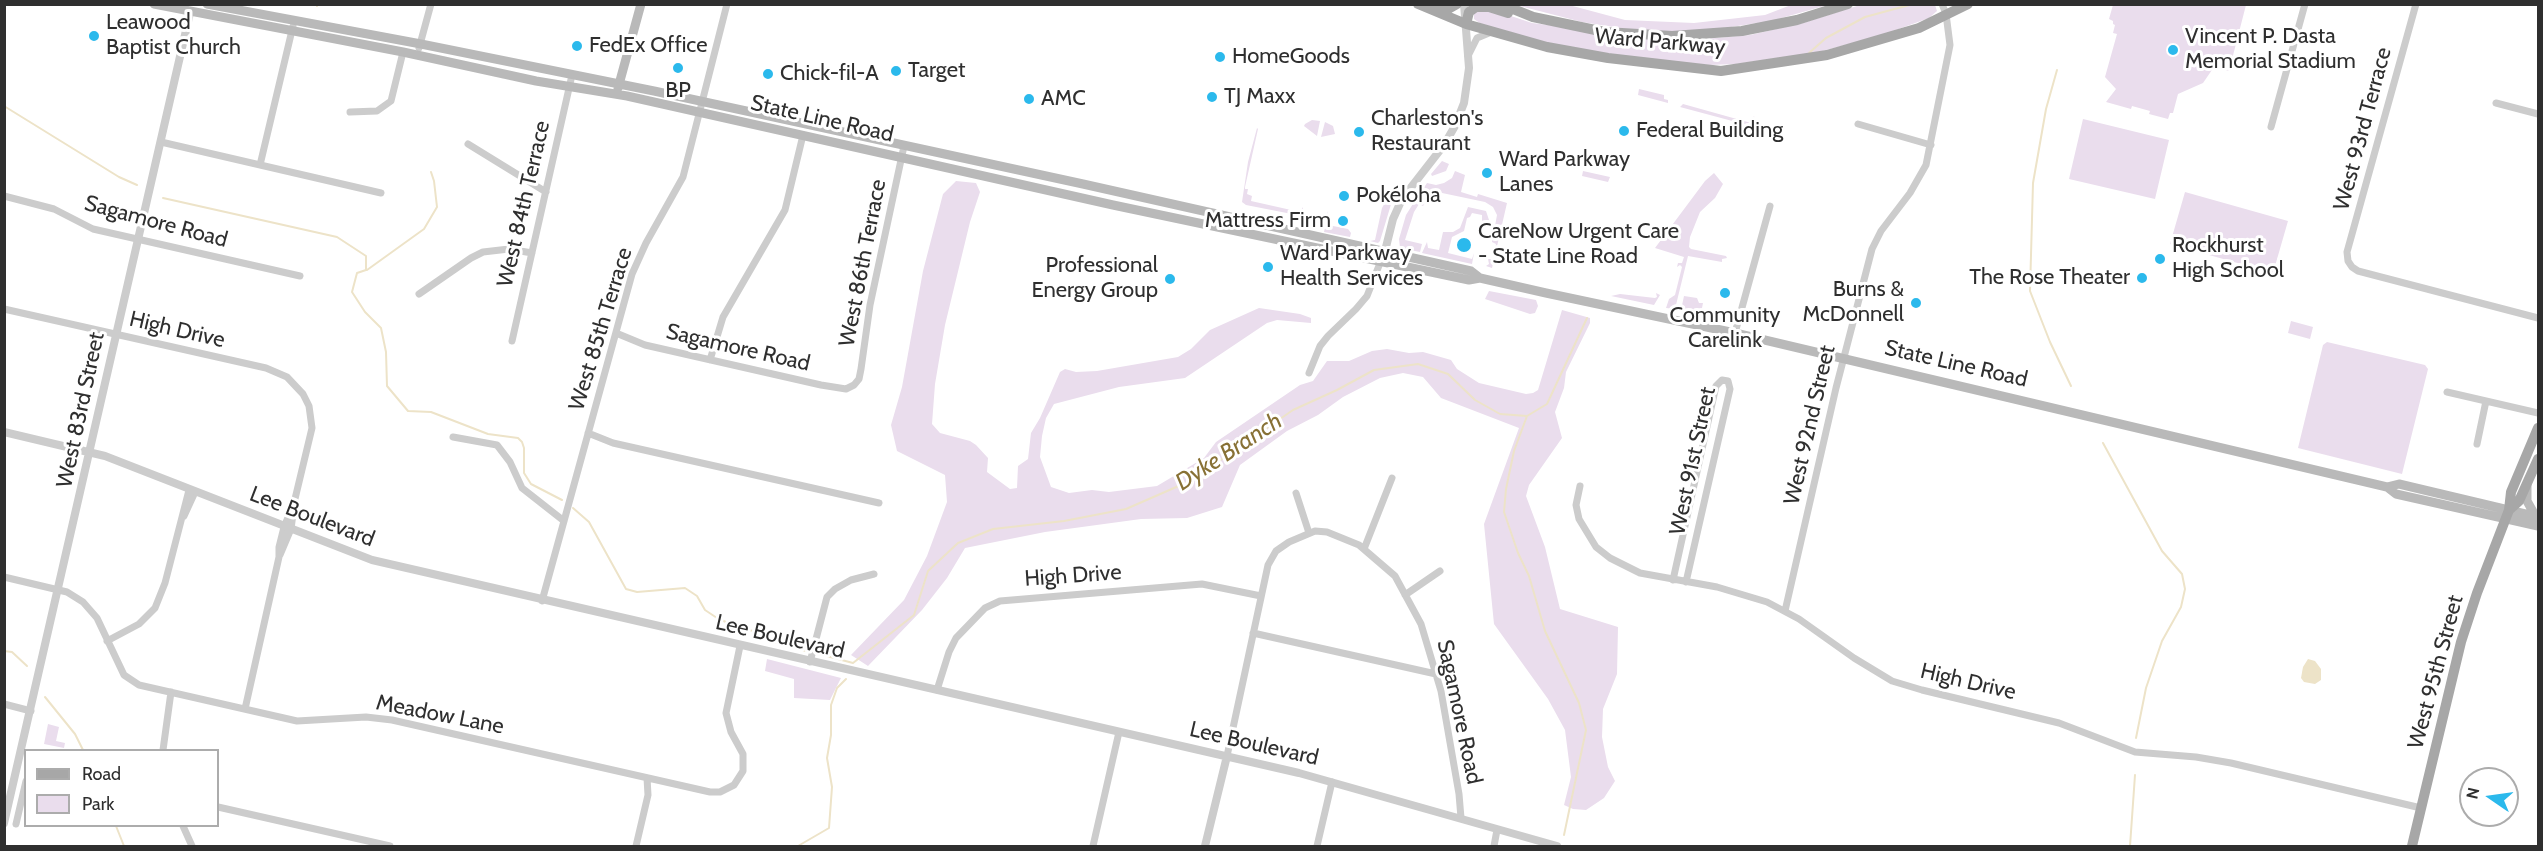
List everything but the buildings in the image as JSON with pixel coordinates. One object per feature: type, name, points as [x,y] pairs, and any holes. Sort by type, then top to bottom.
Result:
[{"type":"main road","name":"State Line Road","points":[[154,4],[191,9],[569,86],[618,89],[702,101],[1384,251],[1471,271],[1480,278]]},
{"type":"main road","name":"State Line Road","points":[[207,4],[572,75],[700,111],[803,135],[1381,262],[1469,280],[1480,278],[1735,333],[2387,487],[2396,494],[2538,520]]},
{"type":"main road","points":[[618,89],[640,4]]},
{"type":"main road","name":"Ward Parkway","points":[[1418,4],[1466,24],[1546,47],[1587,56],[1721,71],[1827,55],[1919,28],[1944,9],[1968,4]]},
{"type":"main road","points":[[1433,9],[1450,8],[1457,4]]},
{"type":"main road","name":"Ward Parkway","points":[[1501,4],[1533,17],[1605,32],[1672,36],[1742,31],[1797,20],[1848,4]]},
{"type":"main road","points":[[1466,24],[1472,8],[1481,6],[1527,19],[1533,17]]},
{"type":"main road","points":[[2507,515],[2511,492],[2538,428]]},
{"type":"main road","points":[[2507,515],[2519,501],[2538,459]]},
{"type":"main road","points":[[2527,482],[2527,501],[2538,520]]},
{"type":"main road","name":"West 95th Street","points":[[2412,846],[2461,642],[2507,515]]},
{"type":"street","points":[[417,55],[431,4]]},
{"type":"street","name":"West 85th Terrace","points":[[542,601],[637,261],[684,177],[728,4]]},
{"type":"street","points":[[1309,373],[1320,346],[1366,296],[1381,262],[1393,219],[1402,200],[1444,145],[1460,116],[1467,93],[1468,56],[1464,4]]},
{"type":"street","points":[[2271,127],[2305,4]]},
{"type":"street","name":"West 93rd Terrace","points":[[2416,4],[2347,252],[2349,262],[2358,271],[2538,318]]},
{"type":"street","name":"West 83rd Street","points":[[4,823],[191,9]]},
{"type":"street","name":"West 92nd Street","points":[[1785,611],[1872,249],[1881,231],[1909,195],[1926,165],[1950,45],[1944,9]]},
{"type":"street","points":[[260,165],[294,20]]},
{"type":"street","points":[[1468,56],[1473,44],[1483,34],[1503,34]]},
{"type":"street","points":[[350,112],[377,111],[391,101],[403,52]]},
{"type":"street","name":"West 84th Terrace","points":[[512,341],[572,75]]},
{"type":"street","points":[[2496,103],[2538,114]]},
{"type":"street","points":[[1858,124],[1931,145]]},
{"type":"street","points":[[710,360],[723,317],[785,210],[803,135]]},
{"type":"street","points":[[161,142],[381,193]]},
{"type":"street","points":[[468,144],[546,192]]},
{"type":"street","name":"West 86th Terrace","points":[[854,385],[861,369],[870,305],[903,146]]},
{"type":"street","name":"Sagamore Road","points":[[4,196],[54,209],[93,229],[300,276]]},
{"type":"street","points":[[1735,333],[1770,206]]},
{"type":"street","points":[[419,294],[483,252],[509,249],[532,253]]},
{"type":"street","name":"High Drive","points":[[4,309],[278,372],[295,383],[309,406],[312,424],[287,528]]},
{"type":"street","name":"Sagamore Road","points":[[616,333],[645,345],[839,389],[846,389],[854,385]]},
{"type":"street","name":"West 91st Street","points":[[1672,580],[1716,386],[1722,380],[1728,381],[1730,388],[1686,582]]},
{"type":"street","points":[[2447,392],[2538,413]]},
{"type":"street","points":[[2476,444],[2486,401]]},
{"type":"street","name":"Lee Boulevard","points":[[4,432],[91,452],[372,560],[542,601],[1227,756],[1332,782],[1557,846]]},
{"type":"street","points":[[588,433],[612,443],[879,503]]},
{"type":"street","points":[[453,437],[497,446],[510,462],[522,488],[564,521]]},
{"type":"street","points":[[1364,549],[1392,478]]},
{"type":"street","name":"High Drive","points":[[1580,486],[1576,505],[1579,519],[1596,547],[1625,567],[1767,602],[1785,611],[1884,677],[1906,686],[2060,723],[2135,753],[2196,757],[2231,763],[2421,808]]},
{"type":"street","points":[[107,641],[139,624],[155,608],[164,589],[192,491]]},
{"type":"street","points":[[1205,846],[1268,565],[1276,550],[1309,533],[1296,493]]},
{"type":"street","points":[[245,709],[287,528]]},
{"type":"street","name":"Sagamore Road","points":[[1309,533],[1327,532],[1364,549],[1395,576],[1421,624],[1436,674],[1456,773],[1461,818]]},
{"type":"street","points":[[1405,595],[1440,571]]},
{"type":"street","points":[[810,662],[827,597],[835,589],[851,580],[874,574]]},
{"type":"street","name":"Meadow Lane","points":[[4,577],[59,590],[75,597],[91,610],[120,669],[129,680],[139,685],[305,722],[380,718],[647,778],[720,792],[734,785],[743,771],[743,754],[731,732],[726,713],[740,646]]},
{"type":"street","name":"High Drive","points":[[937,690],[956,638],[985,609],[1000,601],[1202,584],[1261,596]]},
{"type":"street","points":[[1253,633],[1436,674]]},
{"type":"street","points":[[163,749],[171,692]]},
{"type":"street","points":[[4,705],[31,711]]},
{"type":"street","points":[[1093,846],[1119,732]]},
{"type":"street","points":[[636,846],[648,795],[647,778]]},
{"type":"street","points":[[1317,846],[1332,782]]},
{"type":"street","points":[[16,824],[24,790]]},
{"type":"street","points":[[219,807],[390,846]]},
{"type":"street","points":[[184,827],[192,846]]},
{"type":"street","points":[[1494,846],[1497,830]]},
{"type":"green space","points":[[1831,4],[1771,21],[1676,32],[1626,29],[1582,22],[1516,5],[1569,5],[1625,20],[1694,23],[1765,15],[1791,5]]},
{"type":"green space","points":[[1860,5],[1935,5],[1937,11],[1929,18],[1882,35],[1819,52],[1736,64],[1709,65],[1621,56],[1544,43],[1481,24],[1474,19],[1474,13],[1487,8],[1532,23],[1667,40],[1705,39],[1750,35],[1803,23]]},
{"type":"green space","name":"Vincent P. Dasta Memorial Stadium","points":[[2113,5],[2246,5],[2229,71],[2214,67],[2203,83],[2178,94],[2173,113],[2170,113],[2168,119],[2132,106],[2131,109],[2106,102],[2116,89],[2105,77],[2117,34],[2113,33],[2115,25],[2109,19]]},
{"type":"green space","points":[[1639,89],[1664,95],[1668,103],[1638,95]]},
{"type":"green space","points":[[1683,104],[1751,123],[1754,116],[1755,120],[1751,126],[1680,107]]},
{"type":"green space","points":[[2083,119],[2169,140],[2155,199],[2069,179]]},
{"type":"green space","points":[[1312,120],[1320,121],[1317,136],[1304,126]]},
{"type":"green space","points":[[1325,122],[1333,126],[1335,134],[1321,137]]},
{"type":"green space","points":[[1257,128],[1245,187],[1248,189],[1247,194],[1252,196],[1251,201],[1300,212],[1303,207],[1302,216],[1246,205],[1242,202],[1248,162]]},
{"type":"green space","points":[[1442,161],[1449,164],[1446,171],[1432,176],[1431,174]]},
{"type":"green space","points":[[1455,171],[1465,175],[1461,192],[1477,197],[1478,194],[1507,203],[1501,229],[1495,226],[1497,215],[1493,207],[1485,202],[1423,189],[1427,183],[1436,185],[1452,178]]},
{"type":"green space","points":[[1583,171],[1610,177],[1608,182],[1582,176]]},
{"type":"green space","points":[[1714,173],[1723,184],[1715,198],[1700,212],[1690,237],[1689,247],[1727,258],[1722,259],[1722,262],[1688,256],[1675,309],[1666,308],[1669,299],[1675,295],[1682,267],[1680,265],[1677,267],[1678,263],[1682,263],[1684,257],[1655,248],[1705,181]]},
{"type":"green space","points":[[956,181],[976,183],[980,192],[970,222],[945,325],[935,384],[932,424],[940,433],[970,441],[976,445],[988,458],[987,472],[1010,489],[1017,488],[1018,466],[1028,459],[1031,433],[1060,372],[1065,369],[1076,372],[1097,371],[1178,357],[1191,349],[1210,330],[1259,308],[1300,314],[1311,318],[1311,323],[1277,320],[1267,323],[1185,378],[1119,387],[1054,404],[1046,418],[1040,457],[1051,487],[1069,493],[1092,490],[1109,492],[1157,486],[1204,458],[1216,442],[1300,385],[1313,381],[1327,361],[1349,361],[1372,351],[1387,349],[1409,353],[1423,352],[1451,360],[1457,369],[1479,383],[1526,394],[1533,393],[1538,390],[1562,310],[1590,318],[1590,323],[1566,372],[1564,388],[1555,412],[1562,438],[1529,485],[1526,496],[1545,547],[1560,609],[1618,627],[1617,674],[1603,709],[1602,737],[1608,767],[1615,781],[1604,798],[1586,810],[1573,809],[1564,805],[1571,777],[1565,730],[1548,699],[1494,624],[1484,524],[1519,428],[1441,398],[1423,377],[1403,373],[1380,378],[1343,397],[1318,415],[1287,431],[1240,465],[1222,507],[1187,518],[1141,519],[1045,532],[965,548],[947,578],[922,610],[868,666],[851,655],[904,600],[927,556],[947,502],[945,475],[897,451],[891,425],[902,387],[923,271],[943,194]]},
{"type":"green space","points":[[2185,192],[2288,221],[2273,273],[2170,244]]},
{"type":"green space","points":[[1387,199],[1392,201],[1380,241],[1378,243],[1370,241],[1375,240],[1382,208]]},
{"type":"green space","points":[[1416,199],[1425,203],[1423,206],[1419,204],[1414,212],[1405,240],[1422,244],[1420,252],[1400,248],[1399,239],[1406,215]]},
{"type":"green space","points":[[1468,207],[1486,211],[1489,220],[1482,221],[1482,215],[1472,213],[1467,218],[1464,231],[1452,237],[1448,253],[1472,259],[1474,253],[1472,264],[1422,253],[1427,242],[1428,248],[1439,250],[1443,232],[1453,232],[1460,228]]},
{"type":"green space","points":[[1328,211],[1328,225],[1348,229],[1351,233],[1350,237],[1324,232]]},
{"type":"green space","points":[[1501,229],[1492,268],[1486,266],[1489,264],[1488,259],[1493,259],[1496,244],[1492,242],[1492,239],[1497,240]]},
{"type":"green space","points":[[1489,291],[1536,300],[1538,306],[1535,313],[1530,314],[1485,299]]},
{"type":"green space","points":[[1656,293],[1660,295],[1654,305],[1611,296],[1620,294],[1655,298]]},
{"type":"green space","points":[[1684,296],[1697,298],[1699,303],[1703,303],[1701,313],[1681,310]]},
{"type":"green space","points":[[2291,321],[2313,327],[2310,339],[2288,333]]},
{"type":"green space","points":[[2327,342],[2425,365],[2428,369],[2402,474],[2298,448],[2323,345]]},
{"type":"green space","points":[[767,659],[841,678],[830,700],[794,698],[794,679],[765,671]]},
{"type":"green space","points":[[48,724],[59,727],[56,741],[65,743],[64,748],[44,744]]},
{"type":"shaded area","points":[[2308,659],[2315,661],[2321,669],[2321,680],[2315,684],[2304,682],[2301,678],[2303,667]]},
{"type":"waterway","name":"Dyke Branch","points":[[1809,53],[1826,38],[1865,17],[1913,4]]},
{"type":"waterway","points":[[2057,70],[2046,109],[2033,183],[2030,291],[2050,342],[2071,386]]},
{"type":"waterway","points":[[4,106],[119,177],[137,185]]},
{"type":"waterway","points":[[367,270],[424,229],[437,207],[431,172]]},
{"type":"waterway","points":[[163,198],[337,237],[366,256],[366,270],[357,273],[352,292],[365,312],[381,328],[386,352],[387,386],[408,411],[431,412],[488,434],[518,438],[524,448],[524,473],[531,484],[562,500]]},
{"type":"waterway","name":"Dyke Branch","points":[[819,654],[853,663],[914,615],[928,571],[958,543],[993,529],[1064,521],[1126,509],[1190,481],[1293,410],[1374,370],[1418,364],[1448,374],[1475,400],[1500,414],[1527,416],[1547,404],[1587,318]]},
{"type":"waterway","points":[[1527,416],[1514,451],[1504,512],[1518,553],[1529,576],[1545,631],[1579,703],[1586,730],[1564,835]]},
{"type":"waterway","points":[[2103,443],[2162,551],[2182,574],[2185,589],[2181,607],[2162,641],[2146,688],[2136,738]]},
{"type":"waterway","points":[[573,508],[589,522],[626,589],[637,592],[685,588],[697,596],[705,610],[717,618],[739,628],[758,632],[771,641],[806,651]]},
{"type":"waterway","points":[[4,651],[12,652],[27,666]]},
{"type":"waterway","name":"Dyke Branch","points":[[798,846],[829,828],[832,787],[827,758],[831,735],[831,705],[837,688],[846,679]]},
{"type":"waterway","points":[[45,697],[75,734],[82,749]]},
{"type":"waterway","points":[[2130,846],[2135,775]]},
{"type":"waterway","points":[[116,827],[124,846]]},
{"type":"place","name":"Leawood Baptist Church","points":[[94,36]]},
{"type":"place","name":"FedEx Office","points":[[577,46]]},
{"type":"place","name":"Vincent P. Dasta Memorial Stadium","points":[[2173,50]]},
{"type":"place","name":"HomeGoods","points":[[1220,57]]},
{"type":"place","name":"BP","points":[[678,68]]},
{"type":"place","name":"Target","points":[[896,71]]},
{"type":"place","name":"Chick-fil-A","points":[[768,74]]},
{"type":"place","name":"TJ Maxx","points":[[1212,97]]},
{"type":"place","name":"AMC","points":[[1029,99]]},
{"type":"place","name":"Federal Building","points":[[1624,131]]},
{"type":"place","name":"Charleston's Restaurant","points":[[1359,132]]},
{"type":"place","name":"Ward Parkway Lanes","points":[[1487,173]]},
{"type":"place","name":"Pokéloha","points":[[1344,196]]},
{"type":"place","name":"Mattress Firm","points":[[1343,221]]},
{"type":"place","name":"CareNow Urgent Care - State Line Road","points":[[1464,245]]},
{"type":"place","name":"Rockhurst High School","points":[[2160,259]]},
{"type":"place","name":"Ward Parkway Health Services","points":[[1268,267]]},
{"type":"place","name":"The Rose Theater","points":[[2142,278]]},
{"type":"place","name":"Professional Energy Group","points":[[1170,279]]},
{"type":"place","name":"Community Carelink","points":[[1725,293]]},
{"type":"place","name":"Burns & McDonnell","points":[[1916,303]]}]
